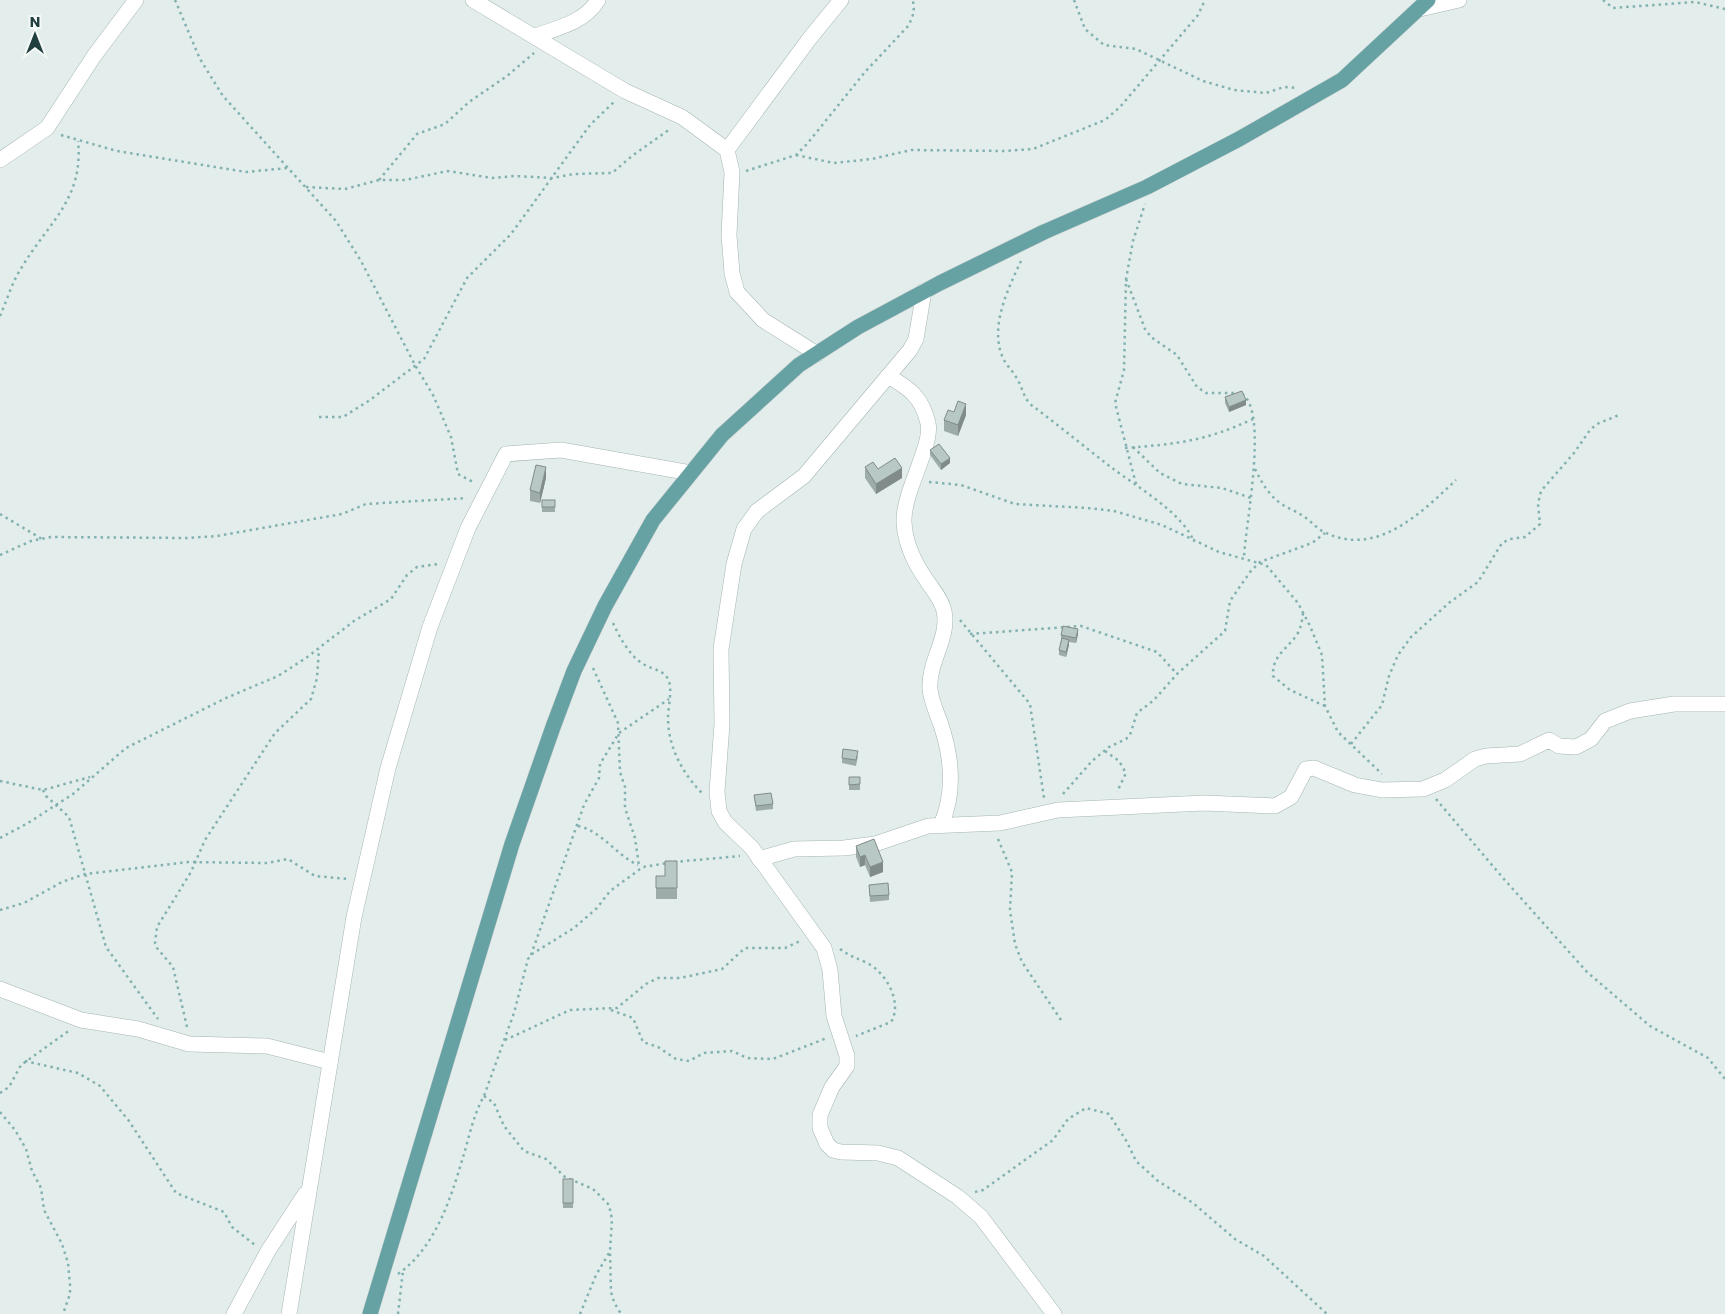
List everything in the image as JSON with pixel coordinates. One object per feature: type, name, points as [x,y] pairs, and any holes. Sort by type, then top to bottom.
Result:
[{"type":"main road","points":[[370,1314],[512,844],[560,708],[604,606],[652,520],[722,435],[799,366],[858,327],[924,291],[1030,239],[1154,183],[1342,80],[1424,4]]},
{"type":"street","points":[[0,160],[44,130],[94,56],[136,0]]},
{"type":"street","points":[[473,0],[625,91],[682,117],[726,150],[732,172],[729,235],[732,273],[737,292],[763,320],[817,354]]},
{"type":"street","points":[[539,39],[579,20],[594,8],[598,0]]},
{"type":"street","points":[[726,150],[841,0]]},
{"type":"street","points":[[1424,4],[1459,0]]},
{"type":"street","points":[[924,291],[916,339],[910,350],[804,476],[757,511],[744,529],[734,564],[721,649],[722,724],[717,792],[719,811],[725,822],[758,857],[816,936],[830,970],[834,1016],[847,1056],[847,1066],[832,1087],[820,1115],[820,1128],[827,1144],[833,1150],[841,1152],[878,1153],[898,1158],[958,1197],[981,1217],[1054,1314]]},
{"type":"street","points":[[888,376],[911,389],[924,409],[929,425],[905,508],[904,523],[915,563],[939,598],[944,611],[941,639],[931,676],[930,688],[946,745],[950,769],[950,806],[941,825]]},
{"type":"street","points":[[289,1314],[309,1186],[362,880],[406,703],[430,627],[485,493],[506,454],[526,451],[561,450],[691,473]]},
{"type":"street","points":[[758,857],[794,849],[864,846],[928,826],[993,823],[1045,812],[1204,803],[1275,806],[1292,797],[1306,769],[1314,768],[1356,785],[1382,790],[1424,789],[1446,780],[1475,758],[1520,754],[1548,740],[1566,747],[1586,743],[1605,721],[1630,711],[1674,704],[1725,704]]},
{"type":"street","points":[[0,989],[81,1020],[138,1029],[189,1044],[267,1046],[330,1062]]},
{"type":"street","points":[[234,1314],[268,1251],[309,1186]]},
{"type":"path","points":[[0,555],[31,541],[42,539],[217,536],[342,514],[366,504],[446,501],[464,499],[485,493],[476,484],[458,474],[445,421],[434,395],[415,366],[361,261],[336,221],[223,96],[200,59],[174,0]]},
{"type":"path","points":[[732,172],[761,168],[796,154],[807,144],[865,72],[909,25],[914,12],[913,0]]},
{"type":"path","points":[[1074,0],[1085,29],[1099,41],[1108,46],[1136,49],[1203,81],[1234,90],[1266,93],[1284,87],[1323,91]]},
{"type":"path","points":[[796,154],[834,162],[872,159],[911,150],[1005,151],[1033,149],[1105,120],[1159,61],[1198,14],[1205,0]]},
{"type":"path","points":[[1604,0],[1613,8],[1695,2],[1725,9]]},
{"type":"path","points":[[379,180],[417,134],[445,124],[469,102],[484,94],[518,67],[539,39]]},
{"type":"path","points":[[319,417],[343,417],[370,400],[424,359],[467,278],[511,234],[590,125],[625,91]]},
{"type":"path","points":[[306,187],[345,189],[379,180],[405,180],[448,171],[492,178],[515,176],[552,178],[574,174],[612,173],[632,156],[667,132],[682,117]]},
{"type":"path","points":[[44,130],[117,151],[246,172],[288,168]]},
{"type":"path","points":[[0,316],[21,267],[59,217],[67,202],[78,164],[78,140]]},
{"type":"path","points":[[1137,485],[1125,448],[1115,403],[1124,370],[1126,280],[1138,222],[1154,183]]},
{"type":"path","points":[[1030,239],[1000,316],[997,333],[1003,359],[1017,378],[1030,404],[1137,485],[1179,520],[1194,542]]},
{"type":"path","points":[[1126,280],[1139,318],[1151,337],[1177,356],[1202,391],[1206,393],[1242,394],[1248,397],[1252,404],[1254,468],[1244,557]]},
{"type":"path","points":[[1351,744],[1382,705],[1389,676],[1398,655],[1411,637],[1450,602],[1478,582],[1502,543],[1510,538],[1525,537],[1537,528],[1540,524],[1538,504],[1540,491],[1574,453],[1596,424],[1619,415]]},
{"type":"path","points":[[1125,448],[1178,444],[1212,437],[1253,419]]},
{"type":"path","points":[[1133,447],[1160,473],[1182,484],[1222,488],[1252,498]]},
{"type":"path","points":[[1254,468],[1274,498],[1325,532],[1360,541],[1370,540],[1413,518],[1456,480]]},
{"type":"path","points":[[912,481],[961,485],[1015,504],[1087,508],[1114,512],[1162,525],[1194,542],[1219,552],[1260,562],[1273,572],[1303,612],[1322,655],[1325,706],[1338,732],[1374,768],[1403,789]]},
{"type":"path","points":[[0,514],[42,539]]},
{"type":"path","points":[[1059,796],[1070,787],[1085,767],[1105,751],[1126,739],[1130,735],[1137,713],[1154,700],[1177,674],[1225,631],[1230,601],[1250,572],[1260,562],[1312,543],[1325,532]]},
{"type":"path","points":[[0,838],[28,823],[56,803],[73,794],[126,748],[226,698],[278,676],[354,621],[391,599],[407,575],[417,567],[427,564],[454,565]]},
{"type":"path","points":[[604,606],[625,646],[645,665],[663,673],[669,681],[670,740],[678,761],[696,787],[719,811]]},
{"type":"path","points":[[1303,612],[1302,623],[1296,636],[1278,656],[1273,670],[1274,676],[1290,690],[1325,706]]},
{"type":"path","points":[[957,613],[970,634],[1030,704],[1045,812]]},
{"type":"path","points":[[970,634],[1081,626],[1151,649],[1161,656],[1177,674]]},
{"type":"path","points":[[189,1044],[177,976],[173,967],[157,948],[155,943],[157,927],[191,872],[205,840],[275,733],[311,699],[317,678],[319,648]]},
{"type":"path","points":[[584,650],[616,715],[619,733],[620,772],[625,787],[625,808],[635,838],[639,866]]},
{"type":"path","points":[[379,1287],[413,1264],[434,1233],[456,1183],[478,1108],[505,1040],[531,956],[584,805],[598,778],[600,764],[619,733],[669,699]]},
{"type":"path","points":[[1105,751],[1119,760],[1126,773],[1113,800],[1106,809]]},
{"type":"path","points":[[0,781],[43,790],[92,777]]},
{"type":"path","points":[[1424,789],[1446,808],[1503,878],[1587,972],[1650,1026],[1708,1058],[1725,1079]]},
{"type":"path","points":[[43,790],[46,796],[56,803],[69,817],[106,947],[146,999],[169,1038]]},
{"type":"path","points":[[993,823],[1012,872],[1010,910],[1015,944],[1022,962],[1061,1020]]},
{"type":"path","points":[[578,826],[589,828],[604,842],[643,867],[758,857]]},
{"type":"path","points":[[0,910],[24,902],[62,882],[85,874],[195,862],[267,863],[288,859],[315,876],[362,880]]},
{"type":"path","points":[[531,956],[540,947],[574,928],[597,908],[610,891],[643,867]]},
{"type":"path","points":[[505,1040],[570,1010],[617,1008],[646,984],[658,978],[680,978],[722,968],[745,948],[785,948],[816,936],[875,969],[886,982],[896,1004],[894,1017],[886,1026],[840,1037],[772,1058],[747,1058],[732,1051],[704,1053],[694,1060],[680,1060],[658,1046],[643,1042],[632,1018],[609,1009]]},
{"type":"path","points":[[0,1093],[9,1087],[25,1061],[45,1046],[63,1036],[81,1020]]},
{"type":"path","points":[[25,1061],[78,1073],[100,1086],[129,1120],[176,1193],[224,1212],[232,1227],[255,1245],[268,1251]]},
{"type":"path","points":[[484,1096],[494,1103],[504,1126],[524,1151],[546,1159],[565,1178],[593,1189],[602,1195],[609,1205],[612,1219],[610,1252],[611,1292],[621,1314]]},
{"type":"path","points":[[958,1197],[983,1190],[1025,1158],[1053,1140],[1068,1118],[1086,1108],[1109,1114],[1127,1142],[1136,1161],[1158,1181],[1193,1202],[1235,1239],[1264,1256],[1327,1314]]},
{"type":"path","points":[[0,1112],[15,1130],[26,1149],[32,1171],[41,1188],[44,1210],[62,1244],[68,1263],[70,1294],[63,1314]]},
{"type":"path","points":[[580,1314],[596,1275],[610,1252]]},
{"type":"path","points":[[398,1314],[403,1271]]},
{"type":"building","points":[[1242,391],[1246,400],[1229,407],[1225,397]]},
{"type":"building","points":[[958,401],[966,404],[958,425],[944,420],[948,410],[954,412]]},
{"type":"building","points":[[939,444],[950,458],[941,464],[930,450]]},
{"type":"building","points":[[895,458],[902,468],[876,484],[865,467],[873,462],[878,469]]},
{"type":"building","points":[[536,465],[546,467],[540,493],[530,490]]},
{"type":"building","points":[[542,500],[555,500],[555,507],[542,507]]},
{"type":"building","points":[[1063,626],[1078,629],[1076,638],[1061,635]]},
{"type":"building","points":[[1062,638],[1069,640],[1066,652],[1059,650]]},
{"type":"building","points":[[843,749],[858,751],[856,760],[842,758]]},
{"type":"building","points":[[849,777],[860,777],[860,784],[849,785]]},
{"type":"building","points":[[771,793],[773,804],[756,806],[754,795]]},
{"type":"building","points":[[874,839],[883,862],[870,867],[865,855],[860,857],[856,846]]},
{"type":"building","points":[[665,861],[677,861],[677,888],[656,888],[656,876],[665,876]]},
{"type":"building","points":[[888,883],[889,895],[870,896],[869,885]]},
{"type":"building","points":[[563,1179],[573,1179],[573,1203],[563,1203]]}]
